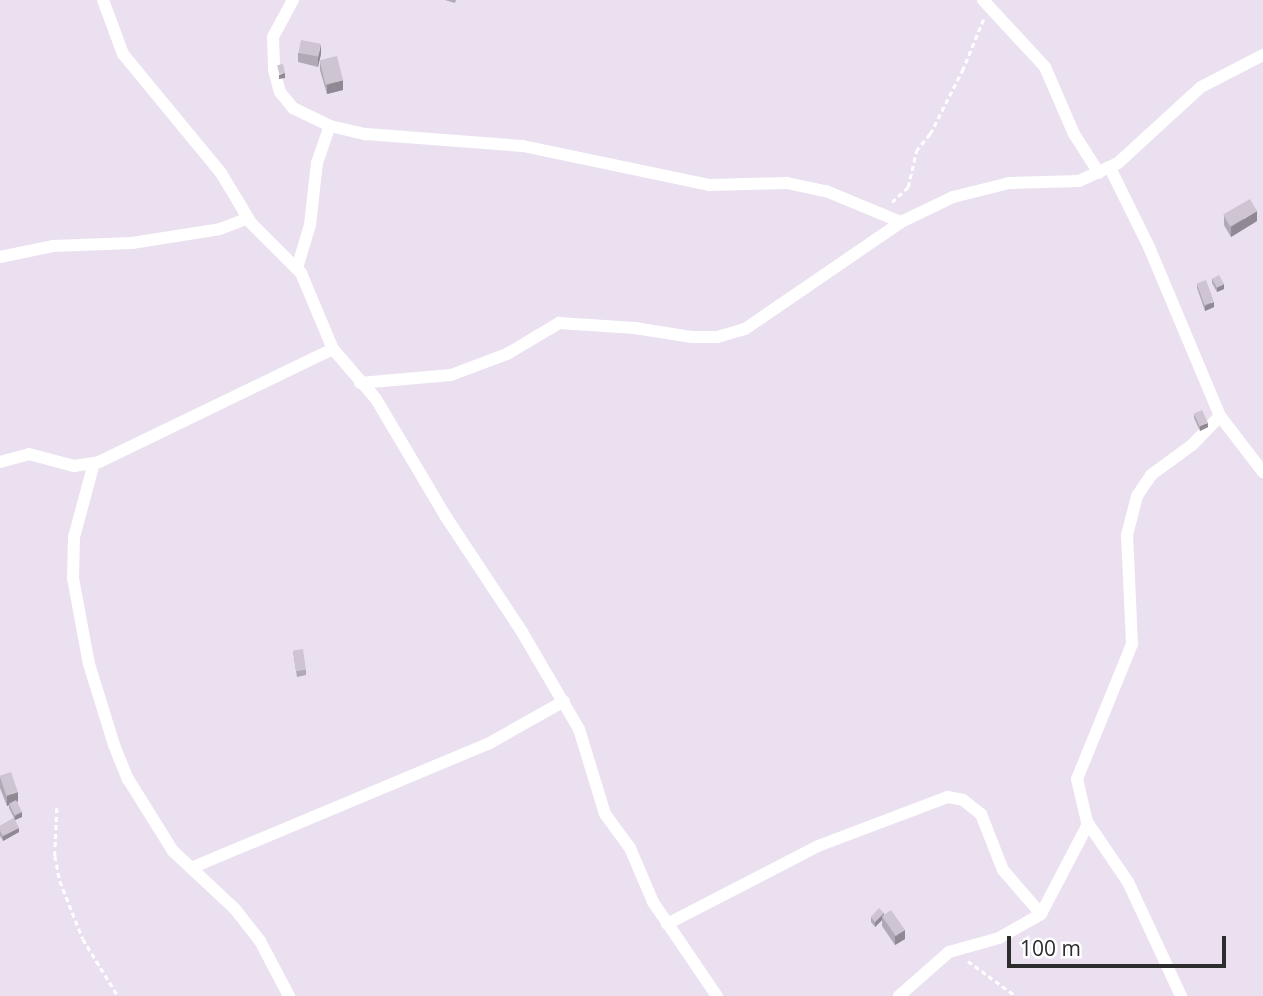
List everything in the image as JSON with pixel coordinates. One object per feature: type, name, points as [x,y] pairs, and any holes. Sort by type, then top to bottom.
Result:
[{"type":"street","points":[[103,0],[123,54],[220,173],[248,218],[297,268],[333,349],[376,399],[564,701],[587,748],[605,814],[630,848],[667,924],[716,996]]},
{"type":"street","points":[[293,0],[273,37],[274,71],[280,92],[293,108],[330,126],[366,134],[523,146],[710,186],[787,183],[826,191],[901,222]]},
{"type":"street","points":[[985,5],[1045,67],[1074,134],[1105,170],[1149,247],[1220,416],[1263,472]]},
{"type":"street","points":[[360,383],[451,375],[507,354],[559,323],[635,328],[692,337],[717,337],[745,329],[901,222],[953,197],[1009,183],[1057,185],[1105,170],[1201,87],[1263,55]]},
{"type":"street","points":[[297,268],[310,225],[317,163],[330,126]]},
{"type":"street","points":[[0,257],[53,246],[143,241],[220,229],[248,218]]},
{"type":"street","points":[[0,462],[29,454],[74,466],[94,463],[302,368],[333,349]]},
{"type":"street","points":[[1181,996],[1128,882],[1088,824],[1077,779],[1132,644],[1128,534],[1137,496],[1151,475],[1192,445],[1220,416]]},
{"type":"street","points":[[94,463],[74,551],[75,589],[89,664],[128,779],[173,851],[260,941],[289,996]]},
{"type":"street","points":[[191,869],[488,744],[564,701]]},
{"type":"street","points":[[667,924],[818,846],[948,797],[962,800],[981,814],[1003,870],[1041,914]]},
{"type":"street","points":[[899,996],[948,953],[999,937],[1041,914],[1088,824]]},
{"type":"path","points":[[878,213],[908,187],[916,151],[930,134],[962,71],[985,5]]},
{"type":"path","points":[[57,808],[55,856],[60,881],[83,939],[118,996]]},
{"type":"path","points":[[948,953],[985,971],[1016,996]]},
{"type":"building","points":[[301,40],[321,44],[318,57],[299,53]]},
{"type":"building","points":[[337,56],[343,80],[326,85],[320,60]]},
{"type":"building","points":[[283,64],[285,73],[279,74],[277,65]]},
{"type":"building","points":[[1250,199],[1257,211],[1230,227],[1223,214]]},
{"type":"building","points":[[1219,275],[1224,284],[1217,288],[1212,279]]},
{"type":"building","points":[[1206,280],[1214,302],[1204,305],[1197,283]]},
{"type":"building","points":[[1202,410],[1208,423],[1200,426],[1194,414]]},
{"type":"building","points":[[303,649],[306,670],[296,671],[293,650]]},
{"type":"building","points":[[11,772],[18,792],[6,796],[0,776]]},
{"type":"building","points":[[16,800],[22,812],[15,815],[9,804]]},
{"type":"building","points":[[14,818],[19,828],[3,836],[0,826]]},
{"type":"building","points":[[879,908],[884,913],[875,922],[871,917]]},
{"type":"building","points":[[891,910],[905,930],[896,936],[882,916]]}]
